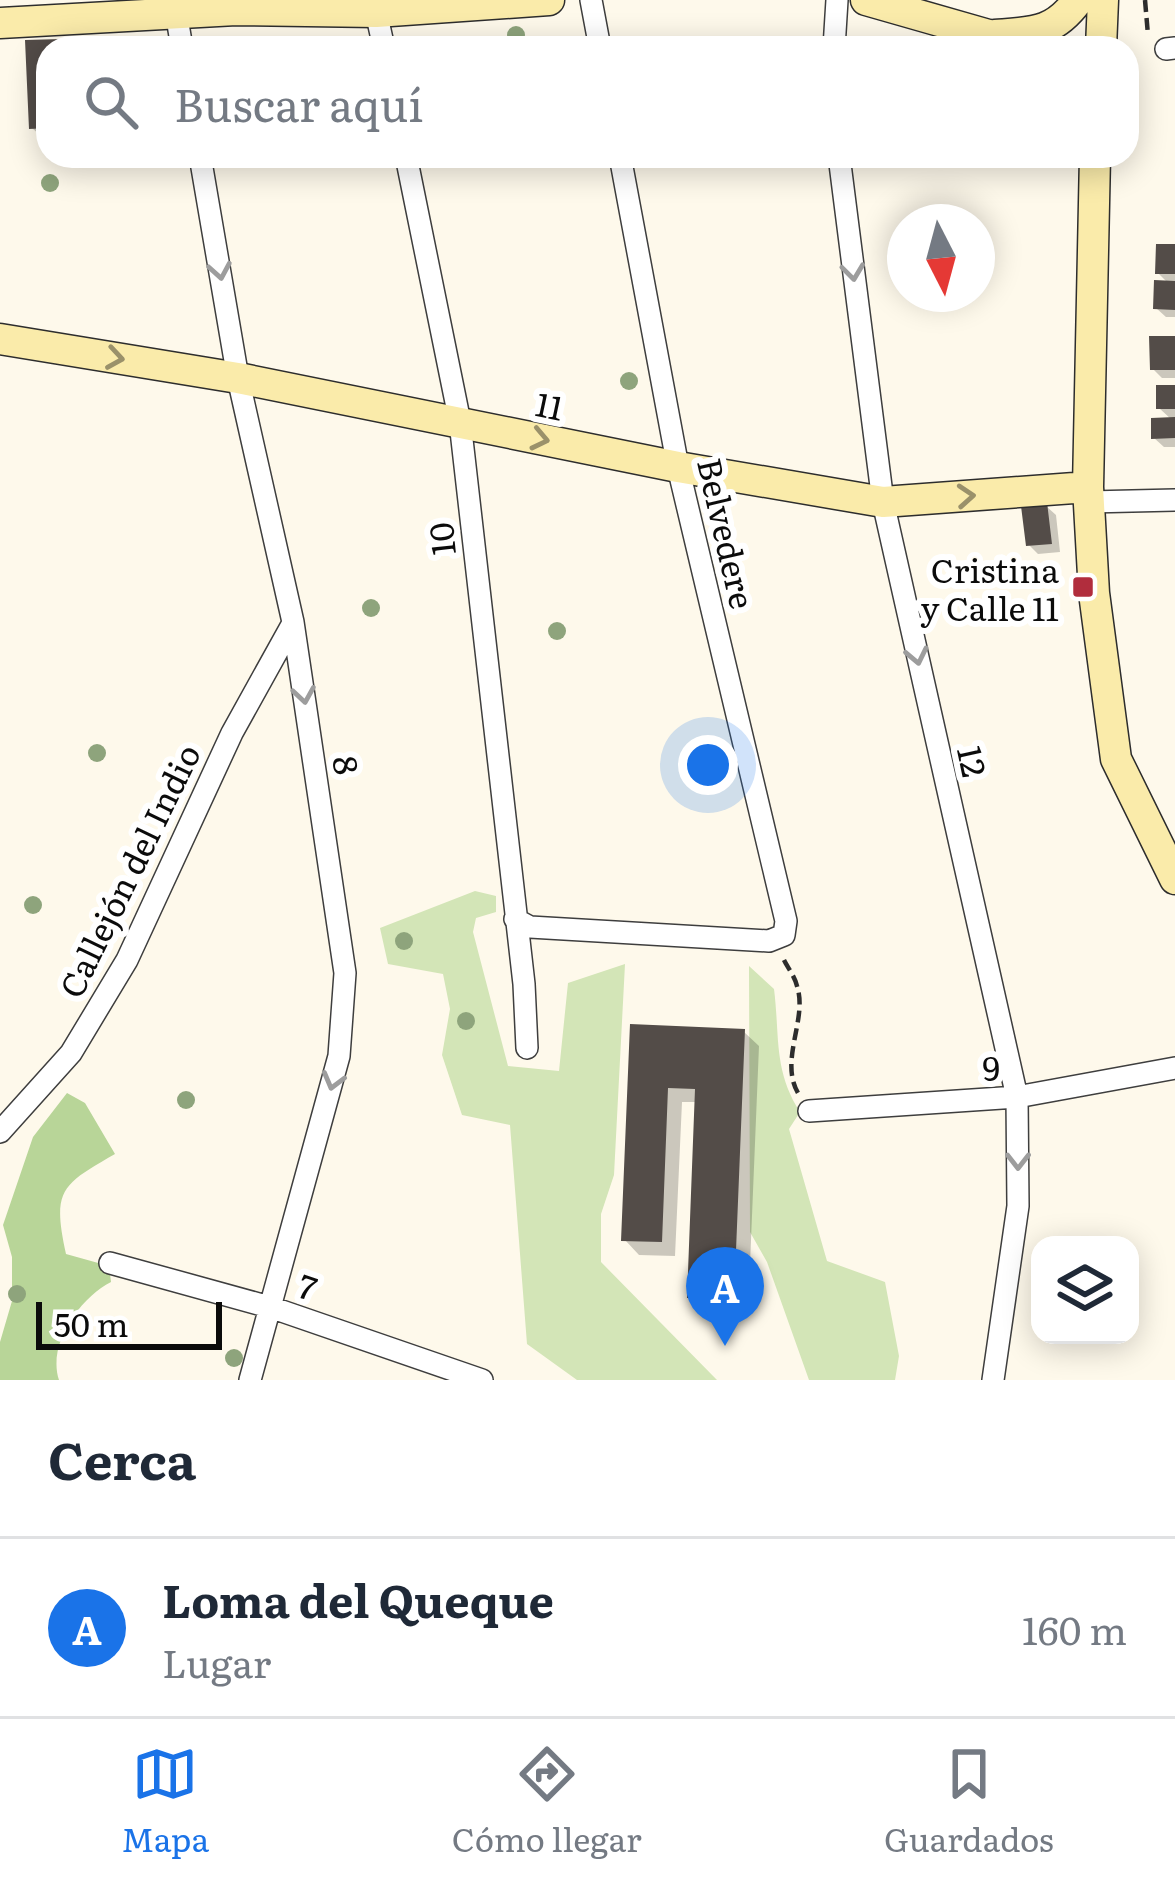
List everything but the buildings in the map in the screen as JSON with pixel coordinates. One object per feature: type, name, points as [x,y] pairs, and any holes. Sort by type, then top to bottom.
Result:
[{"type":"main road","points":[[0,22],[31,11],[176,12],[235,5],[376,12],[550,0]]},
{"type":"main road","points":[[866,0],[985,36]]},
{"type":"main road","points":[[1022,36],[1062,22],[1078,0]]},
{"type":"main road","points":[[1102,36],[1103,0]]},
{"type":"main road","points":[[1095,168],[1089,494],[1094,592],[1117,760],[1175,879]]},
{"type":"main road","name":"11","points":[[0,339],[238,378],[678,467],[883,502],[1089,494]]},
{"type":"street","points":[[591,0],[598,36]]},
{"type":"street","points":[[835,36],[837,0]]},
{"type":"street","points":[[176,12],[180,36]]},
{"type":"street","points":[[376,12],[381,36]]},
{"type":"street","name":"8","points":[[202,168],[238,378],[293,622],[345,973],[339,1056],[250,1380]]},
{"type":"street","name":"10","points":[[408,168],[460,422],[524,983],[527,1048]]},
{"type":"street","name":"Belvedere","points":[[622,168],[678,467],[786,921],[784,935],[769,941]]},
{"type":"street","name":"12","points":[[840,168],[883,502],[1017,1097],[1018,1206],[993,1380]]},
{"type":"street","name":"11","points":[[1089,494],[1175,500]]},
{"type":"street","name":"Callejón del Indio","points":[[0,1132],[71,1053],[127,960],[232,733],[293,622]]},
{"type":"street","points":[[515,920],[530,927],[769,941]]},
{"type":"street","name":"9","points":[[809,1111],[1017,1097],[1175,1068]]},
{"type":"street","name":"7","points":[[110,1263],[273,1308],[482,1380]]},
{"type":"path","points":[[1144,0],[1148,36],[1171,48]]},
{"type":"path","points":[[769,941],[800,990],[793,1084]]},
{"type":"green space","points":[[475,891],[496,896],[496,912],[476,918],[473,932],[508,1066],[559,1071],[568,983],[625,964],[614,1175],[601,1214],[601,1262],[717,1380],[577,1380],[527,1344],[510,1125],[462,1115],[442,1055],[450,1009],[443,974],[388,964],[380,928]]},
{"type":"green space","points":[[749,966],[774,989],[781,1067],[800,1112],[789,1129],[827,1261],[885,1282],[899,1356],[895,1380],[809,1380],[767,1262],[750,1232]]},
{"type":"green space","points":[[67,1093],[85,1103],[115,1154],[72,1182],[65,1192],[60,1216],[66,1254],[109,1266],[111,1282],[88,1299],[62,1337],[59,1380],[0,1380],[0,1342],[12,1301],[12,1257],[3,1225],[33,1137]]},
{"type":"place","name":"Cristina y Calle 11","points":[[1083,587]]},
{"type":"place","name":"Loma del Queque","points":[[725,1346]]}]
